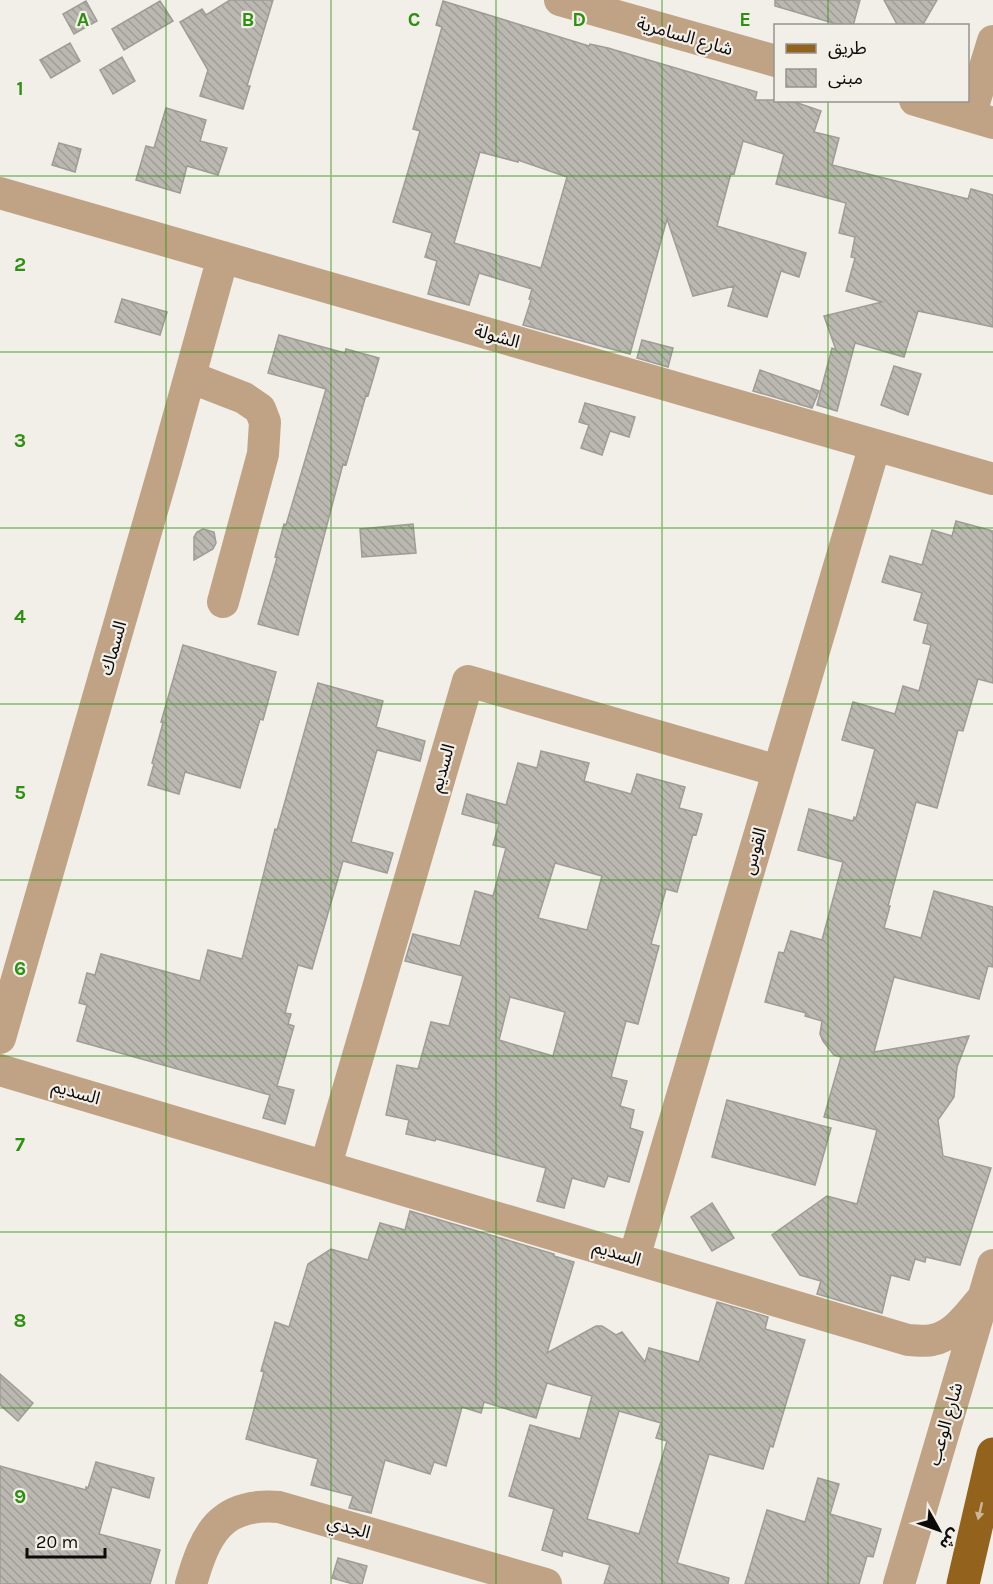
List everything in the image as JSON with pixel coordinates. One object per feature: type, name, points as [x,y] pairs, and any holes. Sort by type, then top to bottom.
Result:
[{"type":"main road","points":[[963,1584],[993,1454]]},
{"type":"street","name":"شارع السامرية","points":[[560,0],[646,12],[774,60]]},
{"type":"street","points":[[922,102],[982,119],[993,41]]},
{"type":"street","name":"الشولة","points":[[0,193],[993,479]]},
{"type":"street","name":"السماك","points":[[0,1038],[223,257]]},
{"type":"street","points":[[190,377],[244,398],[260,409],[265,422],[263,454],[223,602]]},
{"type":"street","name":"القوس","points":[[633,1258],[875,445]]},
{"type":"street","name":"السديم","points":[[326,1165],[468,681],[778,771]]},
{"type":"street","name":"السديم","points":[[0,1070],[326,1165],[908,1340],[932,1341],[950,1333],[964,1321],[983,1298]]},
{"type":"street","name":"شارع الوعب","points":[[899,1584],[993,1265]]},
{"type":"street","name":"السديم","points":[[908,1340],[927,1354],[940,1368],[945,1382],[948,1414]]},
{"type":"street","name":"الجدي","points":[[191,1584],[198,1560],[209,1536],[224,1520],[241,1509],[258,1505],[279,1507],[543,1584]]},
{"type":"building","points":[[230,0],[273,0],[247,86],[250,86],[243,109],[200,96],[208,70],[180,22],[202,9],[206,15]]},
{"type":"building","points":[[775,0],[860,0],[854,24],[836,24],[775,6]]},
{"type":"building","points":[[884,0],[937,0],[923,24],[897,24]]},
{"type":"building","points":[[86,1],[97,21],[74,34],[63,14]]},
{"type":"building","points":[[160,1],[173,21],[124,50],[112,29]]},
{"type":"building","points":[[443,1],[589,46],[590,44],[608,48],[757,92],[755,100],[795,102],[821,111],[814,132],[839,138],[832,165],[968,199],[971,189],[993,195],[993,327],[918,311],[904,357],[855,343],[837,411],[817,405],[832,348],[836,350],[824,316],[882,302],[846,291],[855,258],[851,257],[855,237],[839,233],[846,203],[776,184],[784,154],[743,141],[734,174],[731,173],[717,226],[806,253],[799,277],[781,271],[767,317],[728,306],[734,286],[693,296],[667,219],[630,354],[523,325],[532,289],[479,273],[469,305],[428,294],[437,261],[425,257],[432,233],[393,222],[420,131],[413,129],[442,27],[436,25]],"holes":[[[480,152],[518,162],[518,160],[567,177],[541,268],[454,243]]]},
{"type":"building","points":[[70,43],[80,61],[51,78],[40,60]]},
{"type":"building","points":[[122,57],[135,81],[113,94],[100,70]]},
{"type":"building","points":[[166,108],[206,120],[200,141],[227,148],[218,175],[187,166],[180,193],[136,180],[146,146],[154,148]]},
{"type":"building","points":[[59,143],[81,149],[75,172],[52,165]]},
{"type":"building","points":[[122,299],[167,312],[160,335],[115,322]]},
{"type":"building","points":[[279,335],[345,353],[346,349],[379,358],[346,465],[343,464],[298,635],[258,624],[284,524],[286,525],[326,389],[268,373]]},
{"type":"building","points":[[642,340],[673,348],[668,367],[637,358]]},
{"type":"building","points":[[894,366],[921,374],[908,415],[881,405]]},
{"type":"building","points":[[760,370],[819,391],[812,408],[753,391]]},
{"type":"building","points":[[585,403],[635,417],[629,437],[610,431],[602,455],[581,448],[589,425],[579,422]]},
{"type":"building","points":[[956,521],[993,531],[993,683],[978,679],[963,731],[958,730],[937,808],[916,802],[884,928],[921,938],[934,891],[993,907],[993,967],[988,966],[979,999],[894,977],[874,1052],[969,1036],[957,1067],[954,1097],[938,1120],[943,1156],[991,1168],[960,1265],[926,1257],[925,1262],[915,1259],[909,1280],[891,1275],[882,1313],[817,1294],[821,1281],[800,1275],[772,1235],[827,1196],[857,1204],[877,1130],[824,1117],[841,1057],[834,1055],[823,1041],[820,1034],[822,1021],[805,1016],[806,1013],[765,1002],[779,952],[784,953],[791,931],[822,940],[843,862],[798,850],[809,809],[853,821],[854,817],[856,818],[875,749],[842,740],[853,702],[895,714],[903,686],[919,691],[931,645],[923,643],[928,624],[914,620],[922,593],[882,582],[890,556],[922,565],[932,530],[952,536]]},
{"type":"building","points":[[413,524],[416,553],[362,557],[360,529]]},
{"type":"building","points":[[203,529],[214,532],[216,543],[213,549],[194,560],[194,537]]},
{"type":"building","points":[[183,645],[276,672],[263,720],[260,719],[240,788],[185,772],[179,794],[148,785],[163,723],[161,722]]},
{"type":"building","points":[[318,683],[383,701],[376,727],[425,741],[420,761],[377,750],[351,842],[393,853],[387,873],[343,861],[312,969],[298,965],[285,1013],[291,1014],[288,1024],[294,1026],[277,1086],[294,1090],[285,1124],[263,1118],[270,1095],[77,1041],[87,1005],[79,1003],[87,973],[95,975],[101,954],[200,981],[208,950],[242,959],[275,829],[277,830]]},
{"type":"building","points":[[541,751],[589,763],[584,781],[631,794],[637,774],[685,787],[679,808],[702,814],[696,835],[693,834],[677,892],[666,889],[651,944],[659,946],[638,1024],[626,1021],[611,1077],[627,1081],[620,1106],[634,1110],[630,1128],[643,1132],[629,1182],[608,1176],[604,1187],[572,1178],[564,1208],[537,1201],[546,1168],[436,1139],[435,1141],[406,1134],[409,1120],[386,1115],[397,1065],[418,1069],[431,1022],[449,1026],[463,976],[405,961],[413,934],[460,946],[475,891],[493,896],[506,848],[493,845],[499,824],[462,814],[467,794],[506,805],[518,763],[537,768]],"holes":[[[555,863],[602,876],[587,930],[538,918]],[[510,997],[565,1012],[553,1056],[499,1040]]]},
{"type":"building","points":[[727,1100],[831,1128],[815,1185],[712,1157]]},
{"type":"building","points":[[712,1203],[734,1238],[712,1251],[691,1217]]},
{"type":"building","points":[[410,1211],[574,1262],[547,1353],[596,1326],[602,1326],[616,1335],[622,1332],[645,1362],[649,1348],[699,1362],[717,1302],[768,1317],[765,1329],[805,1340],[773,1447],[770,1446],[763,1469],[709,1454],[677,1563],[729,1578],[728,1584],[604,1584],[610,1565],[563,1551],[562,1556],[542,1550],[554,1509],[509,1496],[530,1425],[580,1439],[592,1396],[547,1383],[536,1418],[484,1402],[481,1413],[462,1407],[446,1466],[434,1462],[430,1474],[385,1460],[371,1513],[349,1508],[353,1496],[311,1485],[318,1459],[246,1439],[264,1372],[261,1371],[275,1322],[289,1327],[308,1264],[331,1249],[368,1260],[380,1223],[405,1230]],"holes":[[[619,1411],[661,1423],[656,1438],[667,1441],[639,1534],[587,1519]]]},
{"type":"building","points":[[0,1374],[33,1403],[18,1421],[0,1405]]},
{"type":"building","points":[[96,1462],[154,1478],[149,1498],[112,1487],[99,1534],[160,1550],[150,1584],[0,1584],[0,1466],[86,1490]]},
{"type":"building","points":[[818,1478],[839,1484],[830,1514],[881,1529],[873,1557],[867,1556],[859,1584],[745,1584],[767,1510],[805,1522]]},
{"type":"building","points":[[338,1558],[367,1566],[362,1584],[332,1578]]}]
